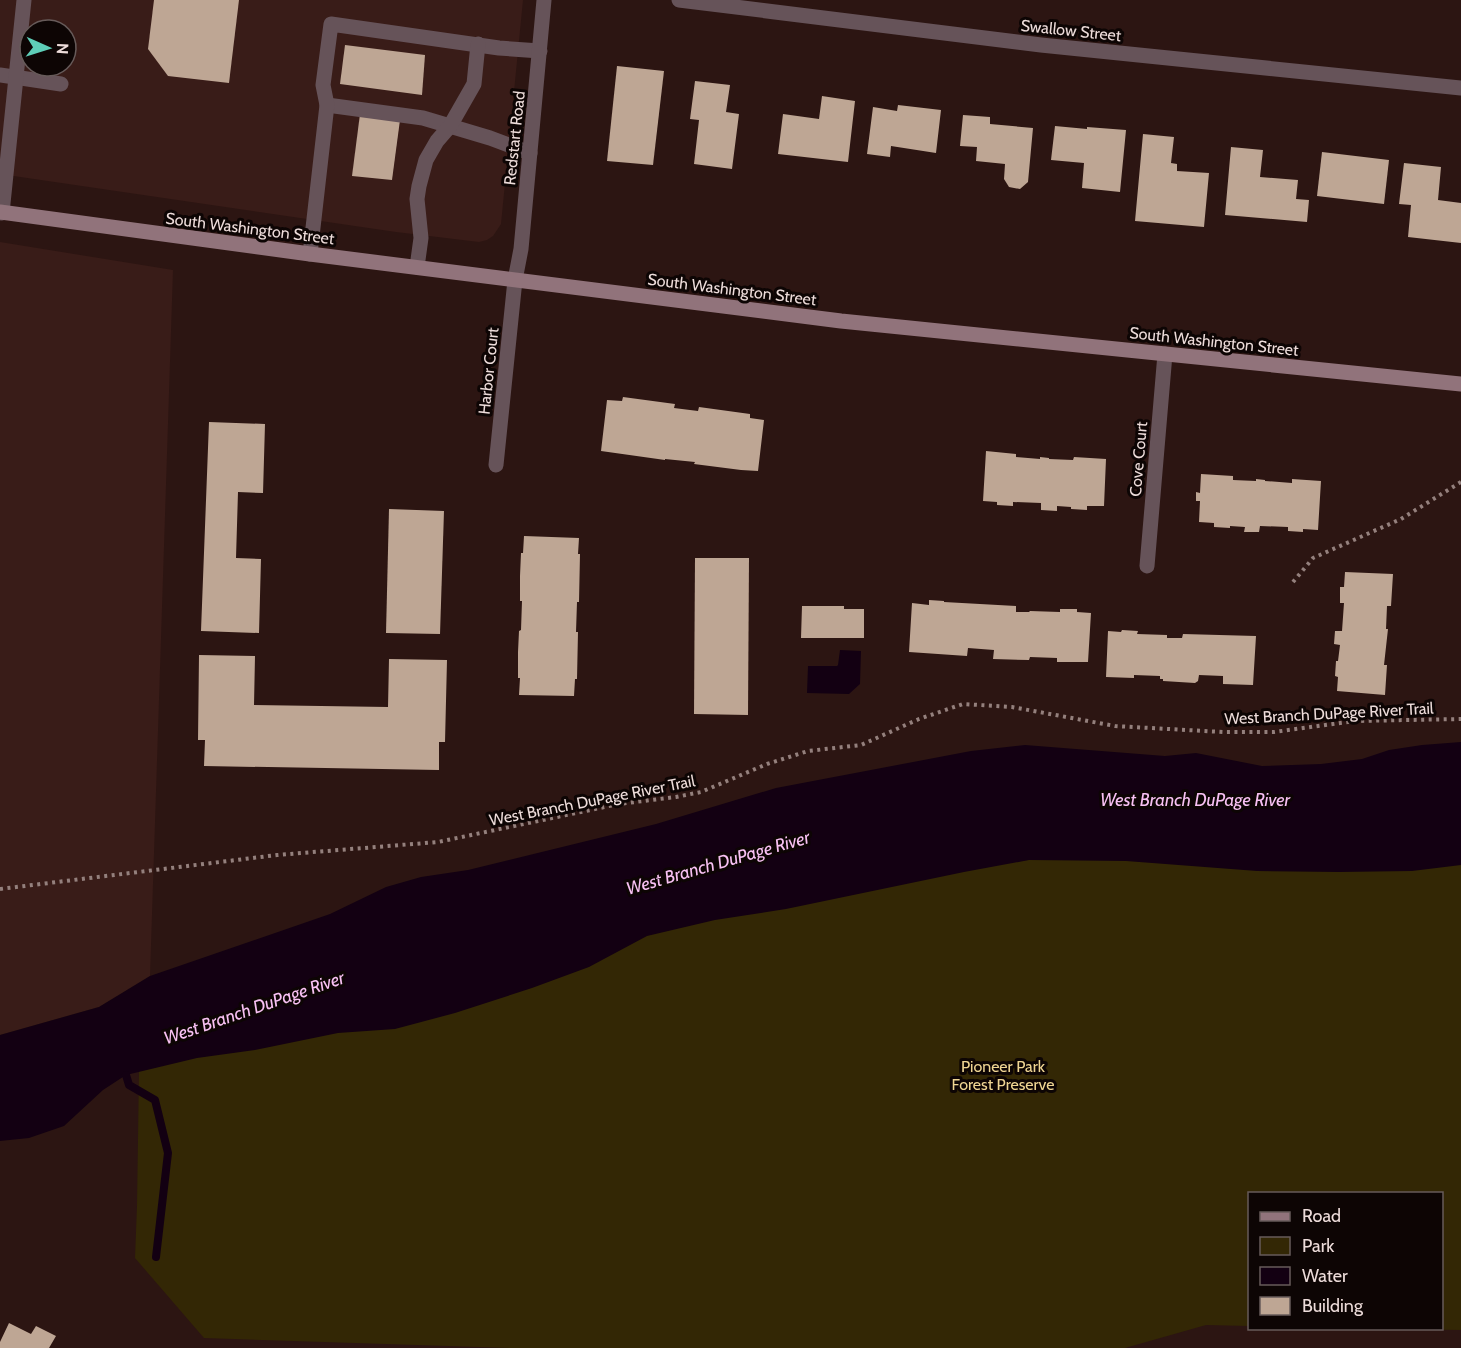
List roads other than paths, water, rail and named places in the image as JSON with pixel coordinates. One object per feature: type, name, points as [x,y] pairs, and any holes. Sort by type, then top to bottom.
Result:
[{"type":"main road","name":"South Washington Street","points":[[1,212],[310,254],[841,321],[1461,384]]},
{"type":"street","points":[[1,212],[24,0]]},
{"type":"street","name":"Redstart Road","points":[[515,280],[521,249],[544,0]]},
{"type":"street","name":"Swallow Street","points":[[679,0],[1041,45],[1461,88]]},
{"type":"street","points":[[310,254],[327,105],[323,85],[331,24],[499,48],[540,51]]},
{"type":"street","points":[[417,267],[421,238],[417,199],[426,160],[437,141],[450,126],[474,84],[478,44]]},
{"type":"street","points":[[0,75],[62,84]]},
{"type":"street","points":[[327,105],[423,118],[490,138],[530,153]]},
{"type":"street","name":"Harbor Court","points":[[496,465],[515,280]]},
{"type":"street","name":"Cove Court","points":[[1147,566],[1165,354]]},
{"type":"water","points":[[840,650],[861,651],[860,684],[849,694],[807,693],[808,666],[837,666]]},
{"type":"water","name":"West Branch DuPage River","points":[[1461,742],[1461,865],[1412,871],[1339,872],[1257,871],[1126,861],[1029,860],[964,872],[786,909],[715,920],[647,936],[589,967],[455,1013],[395,1029],[338,1033],[255,1050],[197,1058],[126,1075],[103,1090],[64,1126],[29,1138],[0,1141],[0,1035],[99,1007],[150,976],[330,914],[386,887],[421,877],[468,870],[656,824],[776,788],[971,751],[1025,745],[1165,756],[1196,753],[1262,766],[1321,764],[1362,759],[1389,750]]},
{"type":"waterway","points":[[126,1075],[129,1085],[155,1100],[168,1153],[156,1257]]},
{"type":"park label","name":"Pioneer Park Forest Preserve","points":[[1003,1075]]}]
